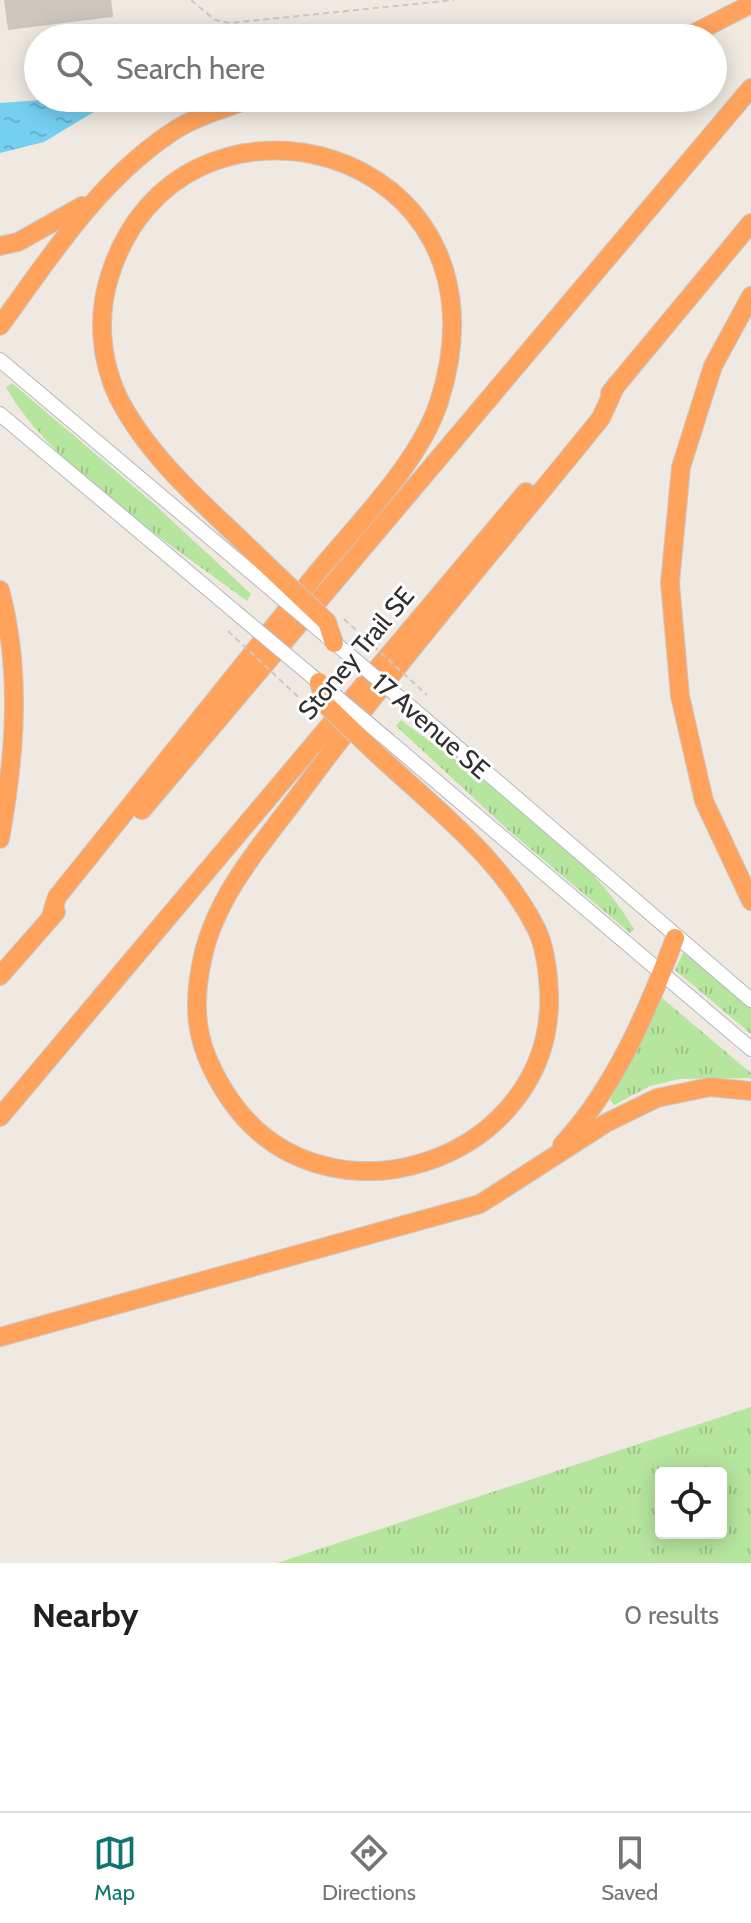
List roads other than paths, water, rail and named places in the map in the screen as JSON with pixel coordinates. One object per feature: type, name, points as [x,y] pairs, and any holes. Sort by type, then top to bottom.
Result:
[{"type":"highway","points":[[712,24],[751,4]]},
{"type":"highway","points":[[0,976],[751,88]]},
{"type":"highway","points":[[0,326],[65,235],[98,196],[171,132],[220,112]]},
{"type":"highway","points":[[50,919],[57,897],[389,485],[437,407],[448,366],[454,322],[451,292],[432,238],[415,214],[372,177],[348,164],[293,151],[236,154],[184,176],[161,192],[141,212],[126,235],[107,285],[103,312],[106,367],[129,418],[162,461],[263,572],[327,622],[334,643]]},
{"type":"highway","points":[[0,246],[18,242],[98,196]]},
{"type":"highway","name":"Stoney Trail SE","points":[[0,1117],[751,223]]},
{"type":"highway","points":[[751,296],[713,366],[681,467],[670,583],[680,696],[704,801],[751,901]]},
{"type":"highway","points":[[319,682],[325,704],[384,748],[475,846],[519,900],[539,934],[548,976],[550,1012],[541,1056],[511,1107],[466,1146],[411,1168],[352,1172],[292,1156],[244,1120],[207,1066],[195,1007],[203,954],[227,892],[332,750],[601,418],[616,385]]},
{"type":"highway","points":[[0,590],[7,614],[15,704],[10,781],[0,839]]},
{"type":"highway","points":[[541,1168],[596,1104],[661,974],[675,938]]},
{"type":"highway","points":[[0,1337],[480,1204],[541,1168],[606,1123],[657,1098],[710,1087],[751,1091]]},
{"type":"main road","points":[[0,360],[263,572]]},
{"type":"main road","points":[[0,414],[319,682]]},
{"type":"main road","name":"17 Avenue SE","points":[[334,643],[751,1000]]},
{"type":"main road","name":"17 Avenue SE","points":[[384,748],[751,1049]]},
{"type":"water","points":[[24,101],[24,112],[94,112],[44,142],[0,153],[0,103]]}]
